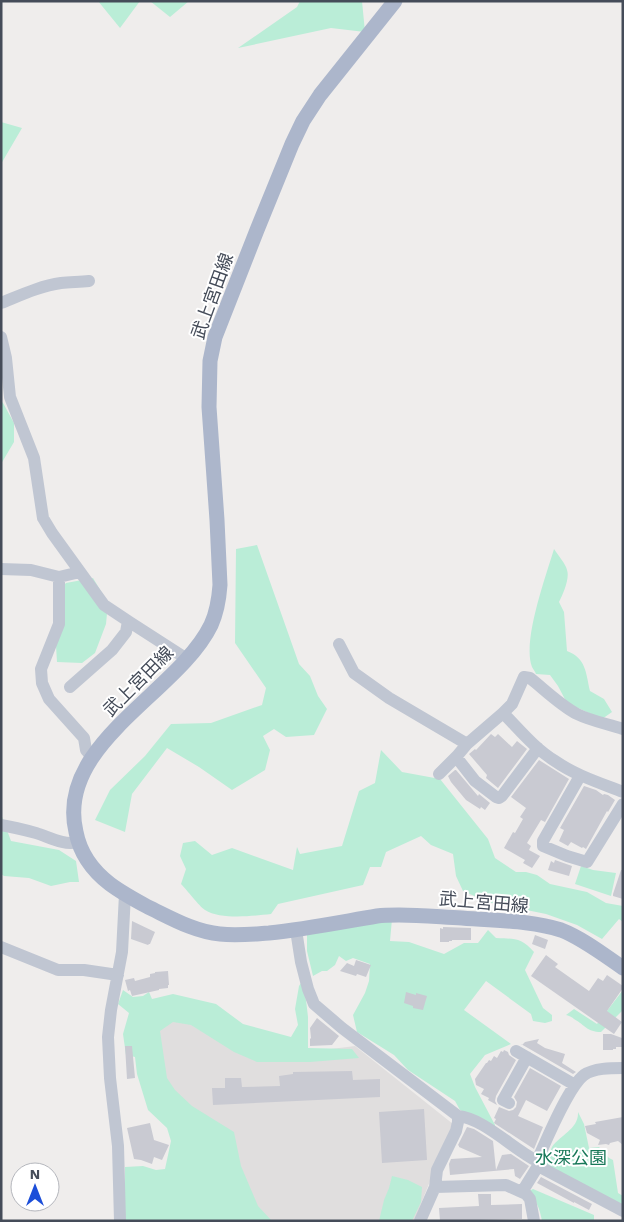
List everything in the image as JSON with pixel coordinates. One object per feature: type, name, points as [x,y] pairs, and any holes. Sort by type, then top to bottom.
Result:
[{"type":"main road","name":"武上宮田線","points":[[395,1],[320,95],[303,121],[256,230],[215,337],[210,361],[209,407],[219,553],[219,596],[214,617],[210,627],[187,659],[119,726],[87,764],[78,785],[74,802],[74,823],[78,842],[95,870],[125,894],[179,922],[213,933],[239,936],[296,930],[380,915],[421,915],[530,923],[562,930],[590,945],[623,968]]},
{"type":"street","points":[[1,303],[28,291],[61,283],[88,281]]},
{"type":"street","points":[[1,337],[6,358],[10,397],[34,458],[44,518],[52,533],[104,604],[187,659]]},
{"type":"street","points":[[1,569],[31,570],[59,577],[80,572]]},
{"type":"street","points":[[59,577],[59,624],[41,669],[42,683],[49,699],[84,738],[86,750],[92,757]]},
{"type":"street","points":[[70,687],[112,650],[126,632],[128,621]]},
{"type":"street","points":[[338,644],[354,673],[389,698],[467,744]]},
{"type":"street","points":[[439,774],[467,744],[512,704],[524,677],[530,678],[576,714],[623,729]]},
{"type":"street","points":[[503,713],[554,761],[580,776],[623,792]]},
{"type":"street","points":[[457,756],[476,781],[499,798],[538,748]]},
{"type":"street","points":[[580,776],[543,841],[544,846],[587,862],[623,804]]},
{"type":"street","points":[[1,825],[66,842],[78,842]]},
{"type":"street","points":[[120,1221],[118,1146],[110,1078],[108,1037],[123,940],[125,894]]},
{"type":"street","points":[[296,930],[301,962],[314,1004],[342,1028],[458,1116],[467,1117],[486,1127],[537,1164],[623,1211]]},
{"type":"street","points":[[1,947],[58,970],[84,970],[118,975]]},
{"type":"street","points":[[506,1094],[522,1054],[575,1085]]},
{"type":"street","points":[[522,1192],[575,1085],[583,1076],[590,1072],[623,1068]]},
{"type":"street","points":[[420,1221],[435,1187],[437,1170],[456,1132],[458,1116]]},
{"type":"street","points":[[435,1187],[506,1185],[526,1194],[530,1199],[534,1221]]},
{"type":"shaded area","points":[[187,1018],[229,1048],[323,1050],[355,1046],[453,1124],[414,1221],[263,1221],[175,1124],[152,1026]]},
{"type":"green space","points":[[98,1],[140,1],[120,28]]},
{"type":"green space","points":[[150,1],[189,1],[170,17]]},
{"type":"green space","points":[[300,1],[362,1],[365,32],[331,28],[238,48],[297,7]]},
{"type":"green space","points":[[1,122],[22,128],[1,164]]},
{"type":"green space","points":[[1,401],[14,423],[14,442],[1,464]]},
{"type":"green space","points":[[257,545],[299,664],[310,676],[318,696],[327,709],[314,735],[286,737],[274,729],[263,736],[270,750],[265,770],[232,790],[167,748],[132,794],[125,832],[95,820],[110,790],[145,756],[171,724],[211,723],[262,705],[266,688],[235,643],[236,549]]},
{"type":"green space","points":[[554,549],[568,573],[566,586],[559,602],[564,612],[567,651],[582,662],[590,691],[604,699],[612,712],[602,719],[567,703],[550,675],[536,674],[532,667],[530,641],[532,625]]},
{"type":"green space","points":[[93,578],[108,603],[106,624],[95,653],[82,663],[57,662],[53,596],[66,583]]},
{"type":"green space","points":[[381,750],[402,772],[440,779],[488,839],[495,858],[516,872],[537,875],[550,884],[587,892],[606,903],[623,906],[623,922],[619,919],[602,939],[577,925],[546,914],[488,902],[463,891],[456,876],[453,854],[431,845],[421,836],[386,852],[381,867],[370,867],[363,885],[278,904],[271,914],[228,916],[212,913],[202,908],[181,884],[186,869],[180,856],[183,843],[195,841],[212,855],[232,848],[293,870],[297,847],[300,854],[342,846],[359,791],[375,783]]},
{"type":"green space","points":[[1,814],[11,841],[59,850],[76,861],[79,882],[51,886],[29,878],[4,876],[1,874]]},
{"type":"green space","points":[[581,866],[593,870],[616,873],[611,896],[575,884]]},
{"type":"green space","points":[[392,919],[390,941],[409,942],[444,954],[464,943],[478,943],[488,930],[496,938],[521,941],[534,952],[525,970],[543,1008],[552,1015],[552,1021],[545,1023],[533,1021],[531,1014],[486,981],[464,1010],[511,1044],[485,1055],[470,1074],[495,1125],[495,1129],[460,1110],[455,1101],[408,1070],[394,1055],[357,1032],[353,1015],[369,981],[370,964],[353,958],[346,961],[339,956],[335,965],[327,971],[322,971],[313,976],[307,951],[307,933]]},
{"type":"green space","points":[[301,983],[308,1017],[308,1048],[352,1049],[359,1058],[310,1062],[257,1062],[234,1052],[191,1025],[173,1022],[160,1031],[167,1078],[175,1090],[192,1106],[234,1132],[241,1166],[258,1206],[272,1221],[125,1221],[125,1167],[143,1166],[156,1170],[165,1169],[171,1141],[167,1128],[148,1110],[137,1074],[135,1057],[126,1055],[123,1034],[129,1013],[118,1004],[123,990],[133,997],[143,996],[149,992],[152,999],[173,994],[216,1004],[243,1024],[291,1037],[298,1025],[295,1009]]},
{"type":"green space","points":[[623,990],[623,1010],[601,1032],[589,1029],[566,1015],[574,1009],[597,1024]]},
{"type":"green space","name":"水深公園","points":[[578,1112],[584,1124],[589,1148],[599,1147],[613,1160],[618,1193],[623,1196],[623,1209],[544,1166],[552,1147],[575,1123]]},
{"type":"green space","points":[[392,1176],[408,1180],[422,1187],[421,1202],[412,1221],[379,1221]]},
{"type":"green space","points":[[533,1189],[594,1215],[594,1220],[596,1221],[542,1221],[534,1198],[529,1191]]},
{"type":"building","points":[[491,734],[495,737],[498,734],[512,747],[517,741],[527,749],[498,788],[486,778],[487,775],[469,754],[476,750]]},
{"type":"building","points":[[539,760],[569,779],[545,822],[541,820],[527,843],[531,846],[529,850],[540,856],[532,868],[523,863],[525,860],[504,848],[523,819],[520,817],[526,808],[511,797]]},
{"type":"building","points":[[455,770],[478,796],[479,794],[490,803],[485,810],[466,800],[451,782],[448,776]]},
{"type":"building","points":[[584,786],[596,790],[603,795],[608,795],[615,800],[586,849],[571,842],[568,846],[559,841],[564,830],[560,828]]},
{"type":"building","points":[[555,860],[572,866],[569,876],[548,870],[551,861],[554,863]]},
{"type":"building","points":[[621,870],[623,870],[623,899],[613,896]]},
{"type":"building","points":[[132,921],[155,932],[150,944],[131,939]]},
{"type":"building","points":[[443,927],[471,928],[471,940],[440,942],[440,928],[443,929]]},
{"type":"building","points":[[535,935],[548,940],[545,949],[532,944]]},
{"type":"building","points":[[546,955],[558,964],[555,967],[589,991],[598,978],[603,981],[607,975],[623,986],[607,1011],[622,1022],[614,1034],[531,976]]},
{"type":"building","points":[[356,960],[371,965],[366,977],[340,971],[347,963],[354,966]]},
{"type":"building","points":[[168,971],[168,988],[132,996],[130,990],[128,991],[125,980],[134,978],[135,981],[150,977],[150,974],[155,972]]},
{"type":"building","points":[[406,992],[427,996],[423,1010],[413,1008],[413,1006],[404,1003]]},
{"type":"building","points":[[317,1018],[339,1036],[332,1045],[310,1046],[310,1028]]},
{"type":"building","points":[[603,1034],[611,1034],[622,1038],[622,1047],[616,1047],[613,1050],[603,1050]]},
{"type":"building","points":[[539,1039],[537,1043],[545,1048],[565,1054],[562,1063],[576,1072],[573,1074],[522,1045],[525,1042]]},
{"type":"building","points":[[125,1046],[132,1046],[135,1078],[127,1079]]},
{"type":"building","points":[[504,1050],[516,1060],[496,1096],[495,1101],[497,1105],[481,1094],[484,1089],[476,1085],[475,1079],[489,1060],[491,1061],[494,1056],[497,1058],[501,1051],[503,1052]]},
{"type":"building","points":[[530,1068],[561,1086],[547,1111],[526,1100],[518,1116],[543,1127],[534,1149],[494,1123],[499,1107],[509,1111],[516,1107],[517,1102],[514,1097]]},
{"type":"building","points":[[352,1071],[353,1080],[380,1079],[380,1097],[213,1105],[212,1088],[225,1088],[225,1078],[241,1078],[242,1087],[280,1086],[279,1076],[293,1074],[293,1072]]},
{"type":"building","points":[[424,1109],[427,1160],[382,1163],[379,1112]]},
{"type":"building","points":[[623,1117],[623,1145],[618,1141],[609,1145],[598,1145],[600,1140],[587,1133],[585,1126],[596,1124],[595,1122]]},
{"type":"building","points":[[150,1123],[154,1140],[169,1145],[162,1160],[154,1157],[152,1164],[134,1159],[127,1128]]},
{"type":"building","points":[[467,1127],[474,1129],[493,1141],[496,1170],[502,1155],[511,1154],[529,1166],[520,1179],[515,1176],[514,1169],[450,1175],[449,1164],[451,1159],[482,1157],[458,1145]]},
{"type":"building","points":[[541,1177],[592,1204],[589,1210],[537,1183]]},
{"type":"building","points":[[478,1194],[491,1194],[491,1205],[522,1204],[522,1219],[440,1221],[439,1208],[479,1206]]}]
